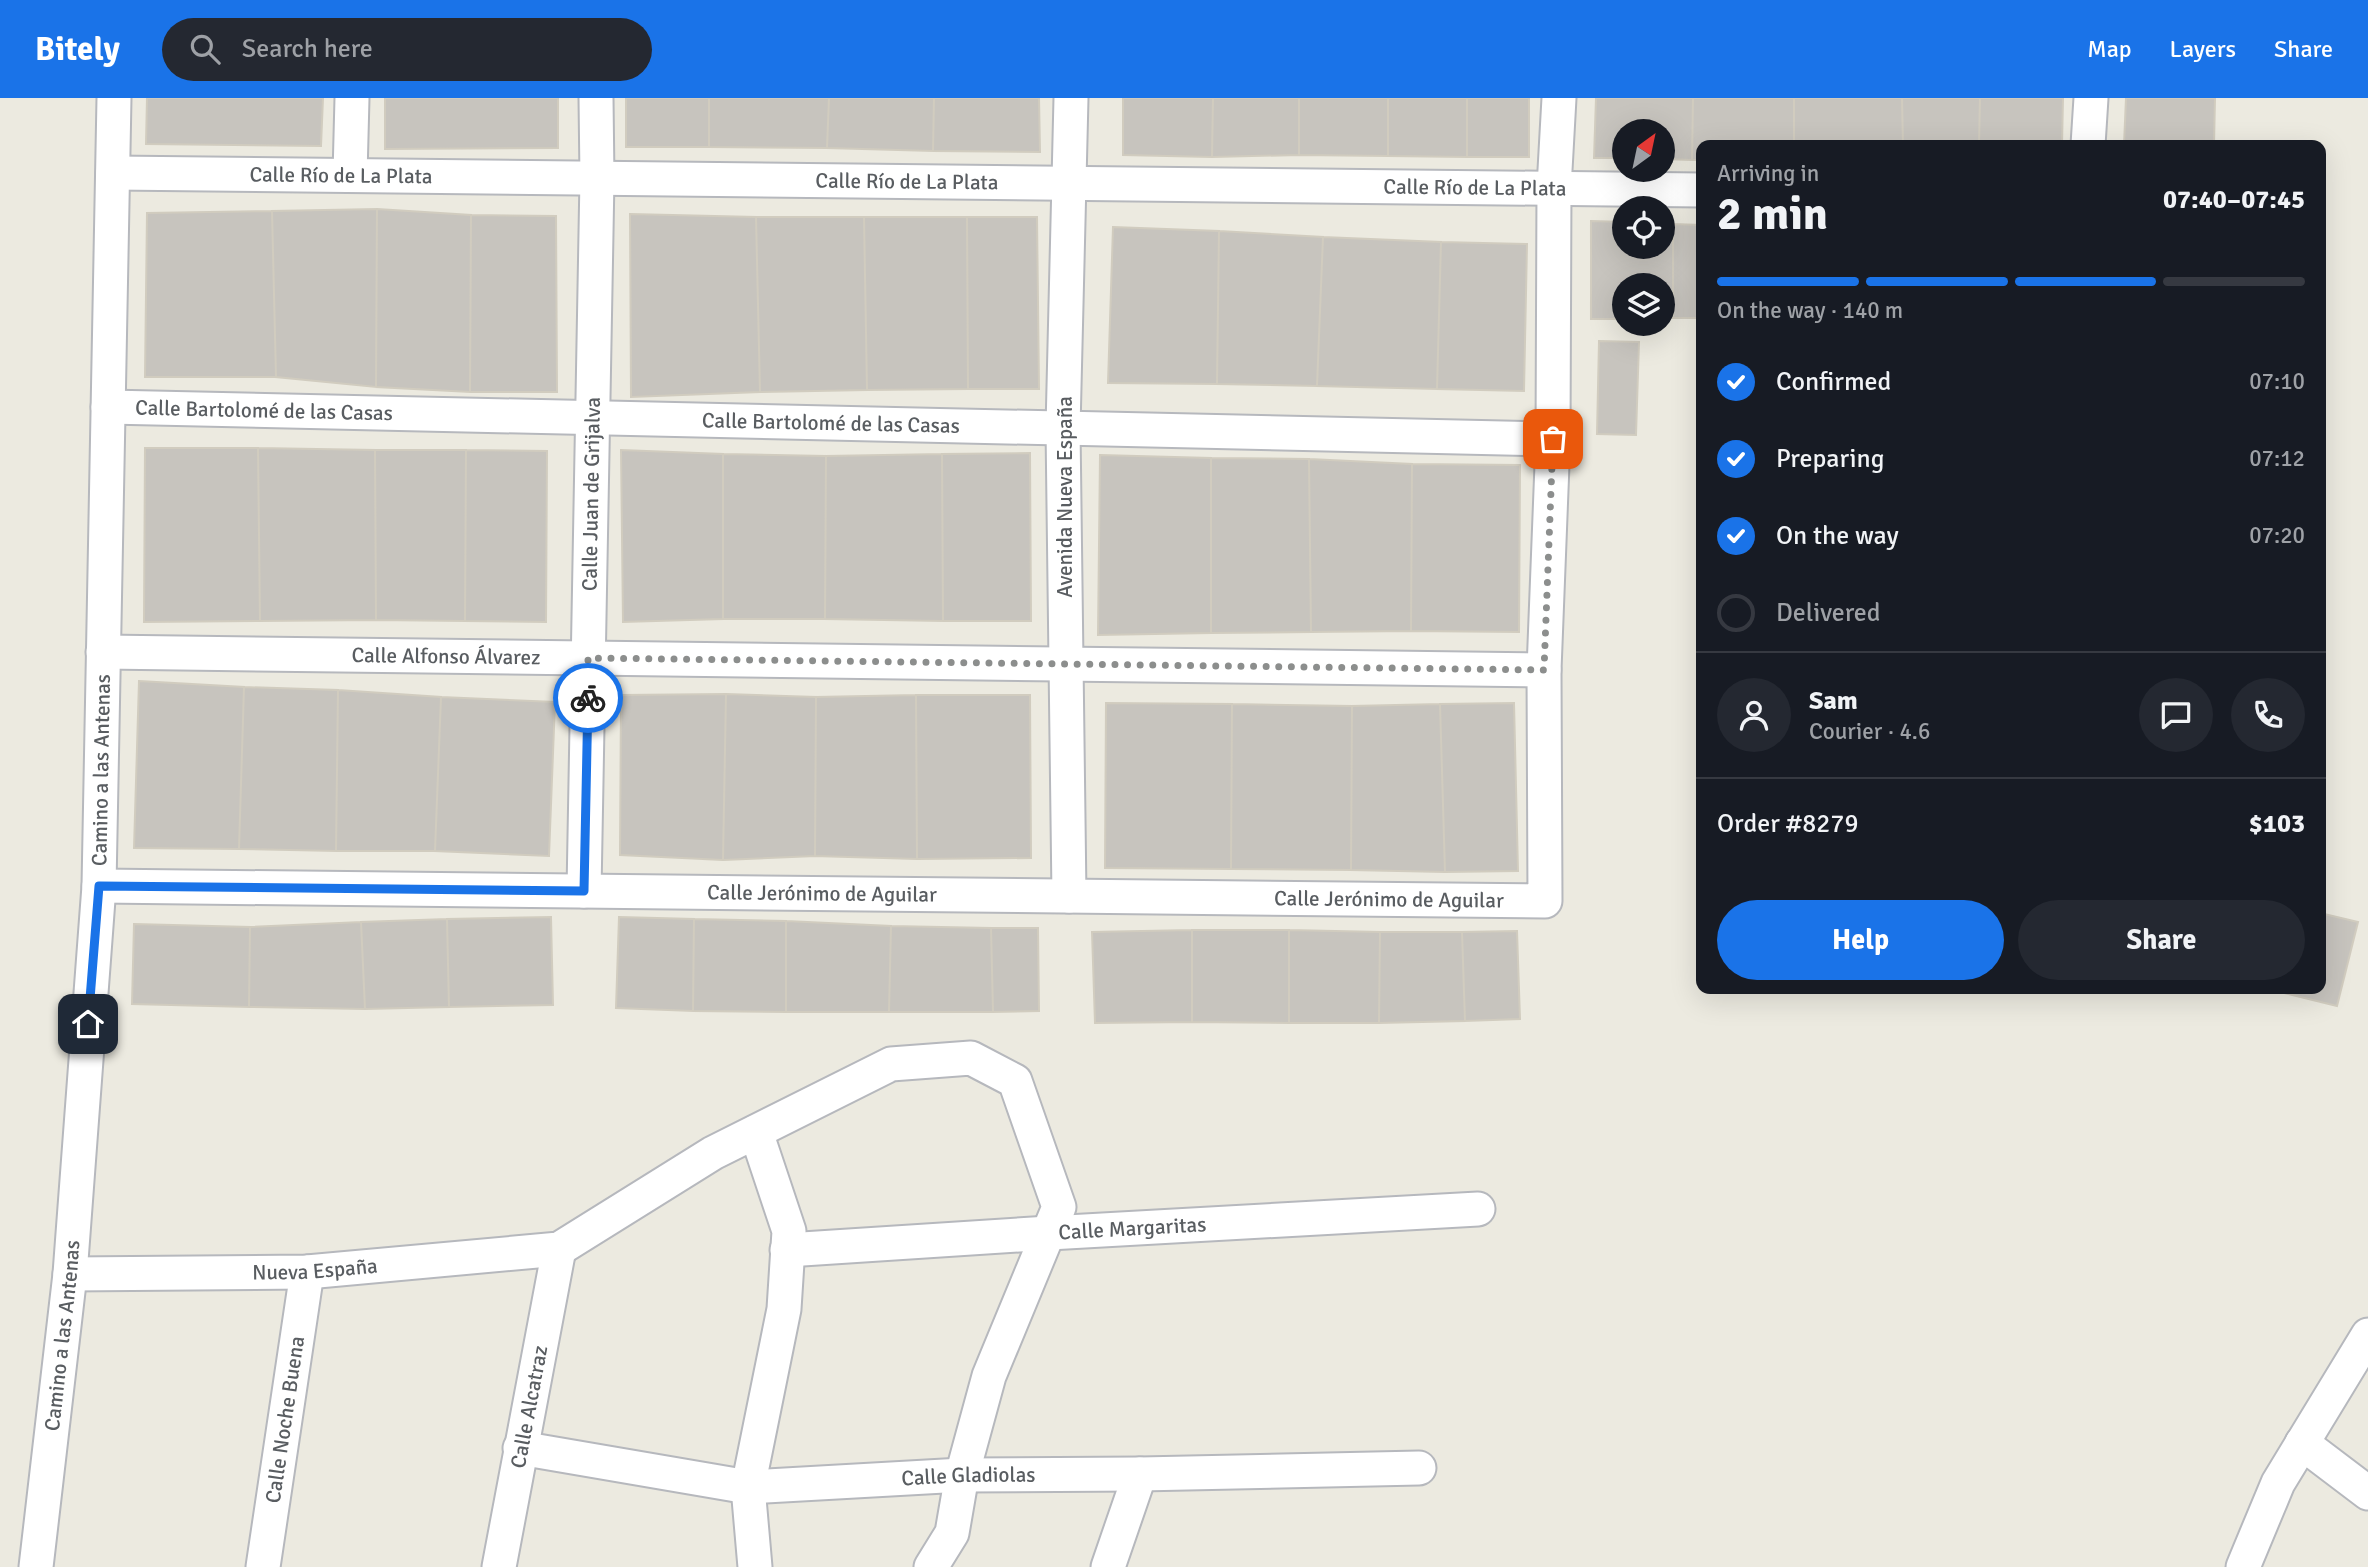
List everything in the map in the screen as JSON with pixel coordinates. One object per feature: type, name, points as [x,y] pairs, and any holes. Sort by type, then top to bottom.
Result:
[{"type":"street","name":"Camino a las Antenas","points":[[36,1567],[70,1274],[99,886],[114,98]]},
{"type":"street","points":[[351,175],[352,98]]},
{"type":"street","name":"Calle Juan de Grijalva","points":[[584,891],[597,178],[596,98]]},
{"type":"street","name":"Avenida Nueva España","points":[[1069,896],[1063,429],[1071,98]]},
{"type":"street","points":[[1544,670],[1553,439],[1554,188],[1559,98]]},
{"type":"street","points":[[2088,140],[2091,98]]},
{"type":"street","name":"Calle Río de La Plata","points":[[113,173],[1696,190]]},
{"type":"street","name":"Calle Bartolomé de las Casas","points":[[108,407],[1553,439]]},
{"type":"street","name":"Calle Alfonso Álvarez","points":[[103,652],[1544,670]]},
{"type":"street","name":"Calle Jerónimo de Aguilar","points":[[99,886],[1545,901],[1544,670]]},
{"type":"street","points":[[559,1249],[713,1153],[891,1064],[971,1058],[1015,1081],[1059,1207],[989,1376],[962,1475],[952,1533],[932,1567]]},
{"type":"street","points":[[755,1567],[748,1487],[784,1309],[789,1231],[756,1132]]},
{"type":"street","name":"Calle Margaritas","points":[[788,1250],[1479,1209]]},
{"type":"street","name":"Nueva España","points":[[70,1274],[307,1272],[559,1249]]},
{"type":"street","name":"Calle Alcatraz","points":[[499,1567],[559,1249]]},
{"type":"street","name":"Calle Noche Buena","points":[[263,1567],[307,1272]]},
{"type":"street","points":[[2243,1567],[2278,1483],[2362,1345],[2368,1312]]},
{"type":"street","points":[[2302,1443],[2368,1493]]},
{"type":"street","name":"Calle Gladiolas","points":[[520,1448],[748,1487],[962,1475],[1419,1468]]},
{"type":"street","points":[[1108,1567],[1140,1474]]},
{"type":"building","points":[[147,98],[323,98],[321,146],[146,144]]},
{"type":"building","points":[[385,98],[558,98],[558,148],[385,149]]},
{"type":"building","points":[[626,98],[709,98],[709,147],[626,147]]},
{"type":"building","points":[[709,98],[829,98],[827,148],[709,147]]},
{"type":"building","points":[[829,98],[934,98],[933,151],[827,148]]},
{"type":"building","points":[[934,98],[1039,98],[1040,152],[933,151]]},
{"type":"building","points":[[1123,98],[1213,98],[1212,157],[1123,155]]},
{"type":"building","points":[[1213,98],[1299,98],[1299,155],[1212,157]]},
{"type":"building","points":[[1299,98],[1388,98],[1388,156],[1299,155]]},
{"type":"building","points":[[1388,98],[1467,98],[1467,157],[1388,156]]},
{"type":"building","points":[[1467,98],[1529,98],[1529,157],[1467,157]]},
{"type":"building","points":[[1596,98],[1693,98],[1692,160],[1675,159],[1675,119],[1612,119],[1612,158],[1594,158]]},
{"type":"building","points":[[1693,98],[1794,98],[1794,140],[1696,140],[1696,160],[1692,160]]},
{"type":"building","points":[[1794,98],[1902,98],[1903,140],[1794,140]]},
{"type":"building","points":[[1902,98],[1980,98],[1979,140],[1903,140]]},
{"type":"building","points":[[1980,98],[2063,98],[2062,140],[1979,140]]},
{"type":"building","points":[[2126,98],[2215,98],[2214,140],[2124,140]]},
{"type":"building","points":[[377,209],[376,387],[276,377],[272,211]]},
{"type":"building","points":[[377,209],[471,215],[470,392],[376,387]]},
{"type":"building","points":[[272,211],[276,377],[145,377],[147,213]]},
{"type":"building","points":[[630,214],[756,217],[760,392],[631,397]]},
{"type":"building","points":[[471,215],[556,216],[557,392],[470,392]]},
{"type":"building","points":[[756,217],[864,217],[867,390],[760,392]]},
{"type":"building","points":[[864,217],[967,217],[968,389],[867,390]]},
{"type":"building","points":[[967,217],[1037,217],[1039,389],[968,389]]},
{"type":"building","points":[[1591,221],[1612,222],[1612,259],[1673,259],[1673,273],[1612,273],[1612,319],[1591,319]]},
{"type":"building","points":[[1675,224],[1696,225],[1696,318],[1675,318]]},
{"type":"building","points":[[1113,227],[1219,231],[1217,384],[1108,383]]},
{"type":"building","points":[[1219,231],[1323,237],[1317,386],[1217,384]]},
{"type":"building","points":[[1323,237],[1441,242],[1437,389],[1317,386]]},
{"type":"building","points":[[1441,242],[1527,244],[1524,391],[1437,389]]},
{"type":"building","points":[[1599,341],[1639,342],[1636,435],[1597,434]]},
{"type":"building","points":[[145,448],[258,448],[260,621],[144,622]]},
{"type":"building","points":[[258,448],[375,450],[376,620],[260,621]]},
{"type":"building","points":[[375,450],[466,450],[465,621],[376,620]]},
{"type":"building","points":[[466,450],[547,451],[546,622],[465,621]]},
{"type":"building","points":[[621,450],[723,454],[723,619],[623,622]]},
{"type":"building","points":[[1030,453],[1031,621],[943,621],[942,454]]},
{"type":"building","points":[[723,454],[826,456],[825,619],[723,619]]},
{"type":"building","points":[[942,454],[943,621],[825,619],[826,456]]},
{"type":"building","points":[[1100,455],[1211,458],[1211,633],[1098,635]]},
{"type":"building","points":[[1211,458],[1309,459],[1311,632],[1211,633]]},
{"type":"building","points":[[1309,459],[1412,464],[1411,631],[1311,632]]},
{"type":"building","points":[[1412,464],[1520,465],[1519,632],[1411,631]]},
{"type":"building","points":[[139,681],[244,687],[239,849],[134,848]]},
{"type":"building","points":[[244,687],[338,690],[336,851],[239,849]]},
{"type":"building","points":[[338,690],[441,697],[435,851],[336,851]]},
{"type":"building","points":[[726,694],[723,860],[620,855],[621,695]]},
{"type":"building","points":[[726,694],[816,697],[815,856],[723,860]]},
{"type":"building","points":[[916,695],[917,859],[815,856],[816,697]]},
{"type":"building","points":[[916,695],[1030,695],[1031,858],[917,859]]},
{"type":"building","points":[[441,697],[555,702],[549,856],[435,851]]},
{"type":"building","points":[[1106,703],[1232,704],[1231,869],[1105,868]]},
{"type":"building","points":[[1514,703],[1518,871],[1445,872],[1440,704]]},
{"type":"building","points":[[1232,704],[1352,706],[1351,870],[1231,869]]},
{"type":"building","points":[[1440,704],[1445,872],[1351,870],[1352,706]]},
{"type":"building","points":[[2326,914],[2358,922],[2337,1006],[2288,994],[2326,994]]},
{"type":"building","points":[[551,917],[553,1005],[449,1007],[447,919]]},
{"type":"building","points":[[619,917],[694,919],[693,1011],[616,1008]]},
{"type":"building","points":[[447,919],[449,1007],[365,1009],[361,922]]},
{"type":"building","points":[[694,919],[786,921],[786,1012],[693,1011]]},
{"type":"building","points":[[786,921],[891,926],[889,1012],[786,1012]]},
{"type":"building","points":[[361,922],[365,1009],[249,1007],[250,927]]},
{"type":"building","points":[[134,924],[250,927],[249,1007],[132,1004]]},
{"type":"building","points":[[891,926],[991,928],[993,1012],[889,1012]]},
{"type":"building","points":[[991,928],[1038,928],[1039,1011],[993,1012]]},
{"type":"building","points":[[1192,930],[1192,1022],[1095,1023],[1092,932]]},
{"type":"building","points":[[1192,930],[1289,930],[1289,1023],[1192,1022]]},
{"type":"building","points":[[1289,930],[1380,932],[1379,1023],[1289,1023]]},
{"type":"building","points":[[1517,931],[1520,1019],[1465,1021],[1462,932]]},
{"type":"building","points":[[1380,932],[1462,932],[1465,1021],[1379,1023]]},
{"type":"way so far","points":[[588,698],[588,658],[1544,670],[1553,439]]},
{"type":"route","points":[[88,1024],[99,886],[584,891],[588,698]]}]
